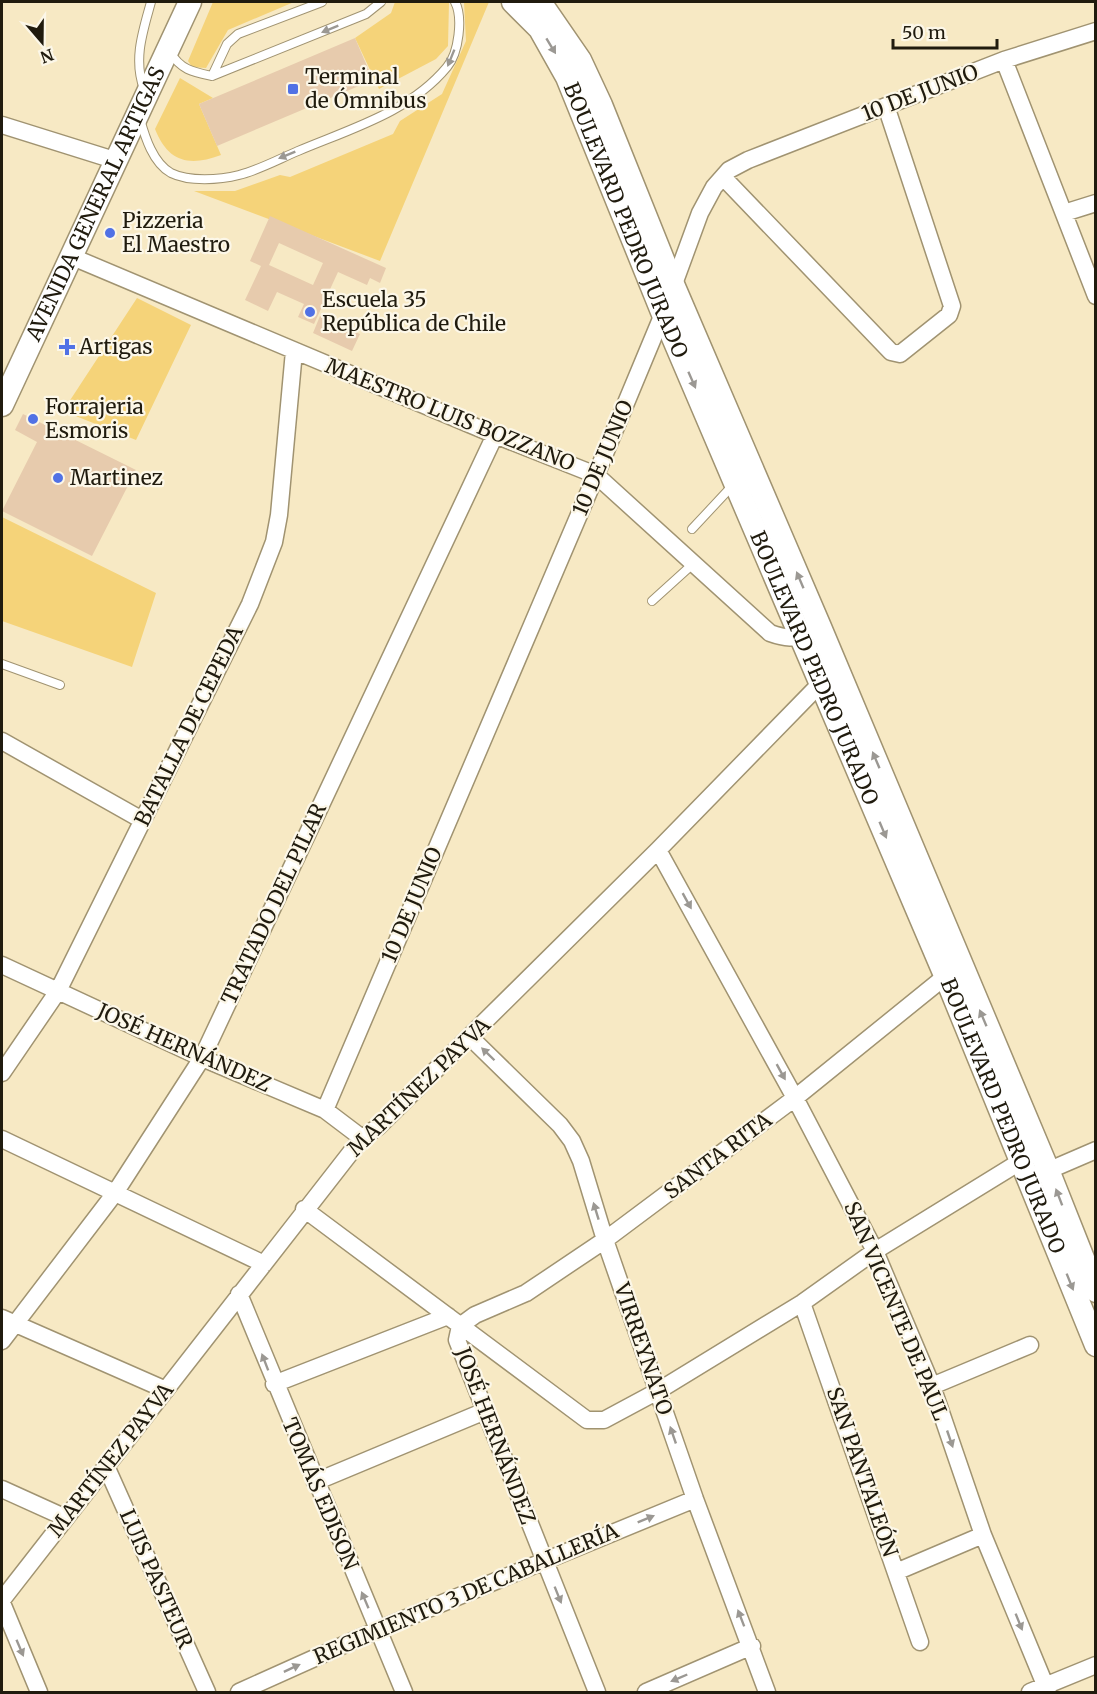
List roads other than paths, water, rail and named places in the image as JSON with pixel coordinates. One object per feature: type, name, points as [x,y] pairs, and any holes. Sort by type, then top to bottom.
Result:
[{"type":"main road","name":"AVENIDA GENERAL ARTIGAS","points":[[2,405],[114,160],[190,2]]},
{"type":"main road","name":"BOULEVARD PEDRO JURADO","points":[[513,2],[540,29],[576,73],[663,315],[736,481],[811,632]]},
{"type":"main road","name":"BOULEVARD PEDRO JURADO","points":[[540,2],[576,73],[672,282],[811,632],[919,890],[1035,1165],[1095,1291]]},
{"type":"main road","name":"BOULEVARD PEDRO JURADO","points":[[1035,1165],[1095,1345]]},
{"type":"street","name":"10 DE JUNIO","points":[[325,1110],[663,315],[672,282],[700,213],[723,177],[729,170],[748,160],[1004,60],[1095,31]]},
{"type":"street","points":[[1004,60],[1095,297]]},
{"type":"street","points":[[723,177],[891,352],[900,354],[949,315],[952,306],[886,106]]},
{"type":"street","points":[[2,125],[114,160]]},
{"type":"street","points":[[1064,213],[1095,203]]},
{"type":"street","name":"MAESTRO LUIS BOZZANO","points":[[70,256],[495,435],[596,475],[770,633],[784,638],[811,632]]},
{"type":"street","name":"BATALLA DE CEPEDA","points":[[2,1074],[58,990],[249,604],[274,542],[279,514],[294,351]]},
{"type":"street","name":"TRATADO DEL PILAR","points":[[2,1341],[8,1321],[115,1193],[202,1058],[495,435]]},
{"type":"street","name":"MARTÍNEZ PAYVA","points":[[2,1601],[264,1264],[304,1209],[362,1138],[378,1127],[471,1038],[831,679]]},
{"type":"street","points":[[2,741],[142,820]]},
{"type":"street","name":"SAN VICENTE DE PAUL","points":[[658,850],[795,1098],[875,1251],[932,1386],[983,1535],[1041,1690]]},
{"type":"street","name":"JOSÉ HERNÁNDEZ","points":[[2,965],[202,1058],[325,1110],[362,1138]]},
{"type":"street","name":"SANTA RITA","points":[[274,1384],[476,1315],[526,1293],[605,1240],[795,1098],[953,970]]},
{"type":"street","name":"VIRREYNATO","points":[[471,1038],[560,1125],[572,1141],[581,1161],[605,1240],[695,1499],[752,1646],[767,1692]]},
{"type":"street","points":[[2,1139],[264,1264]]},
{"type":"street","points":[[304,1209],[587,1420],[604,1420],[657,1391],[802,1303],[875,1251],[1035,1165],[1095,1150]]},
{"type":"street","name":"TOMÁS EDISON","points":[[239,1294],[274,1384],[404,1692]]},
{"type":"street","name":"SAN PANTALEÓN","points":[[802,1303],[920,1642]]},
{"type":"street","points":[[8,1321],[166,1390]]},
{"type":"street","name":"JOSÉ HERNÁNDEZ","points":[[454,1321],[457,1340],[597,1692]]},
{"type":"street","points":[[932,1386],[1030,1345]]},
{"type":"street","points":[[315,1482],[485,1411]]},
{"type":"street","name":"LUIS PASTEUR","points":[[106,1466],[207,1692]]},
{"type":"street","points":[[2,1489],[66,1518]]},
{"type":"street","name":"REGIMIENTO 3 DE CABALLERÍA","points":[[239,1692],[377,1630],[695,1499]]},
{"type":"street","points":[[896,1572],[983,1535]]},
{"type":"street","points":[[2,1601],[39,1692]]},
{"type":"street","points":[[646,1692],[752,1646]]},
{"type":"street","points":[[1041,1690],[1095,1665]]},
{"type":"lane","points":[[151,2],[139,48],[138,72],[145,135],[156,159],[171,173],[200,179],[239,175],[385,115],[428,88],[450,65],[457,40],[458,7],[455,2]]},
{"type":"lane","points":[[212,76],[227,44],[238,34],[322,2]]},
{"type":"lane","points":[[168,48],[176,63],[188,71],[212,76],[366,14],[381,2]]},
{"type":"lane","points":[[692,530],[736,481]]},
{"type":"lane","points":[[652,602],[694,563]]},
{"type":"lane","points":[[2,664],[60,685]]},
{"type":"place","name":"Terminal de Ómnibus","points":[[293,89]]},
{"type":"place","name":"Pizzeria El Maestro","points":[[110,233]]},
{"type":"place","name":"Escuela 35 República de Chile","points":[[310,312]]},
{"type":"place","name":"Artigas","points":[[67,347]]},
{"type":"place","name":"Forrajeria Esmoris","points":[[33,419]]},
{"type":"place","name":"Martinez","points":[[58,478]]}]
